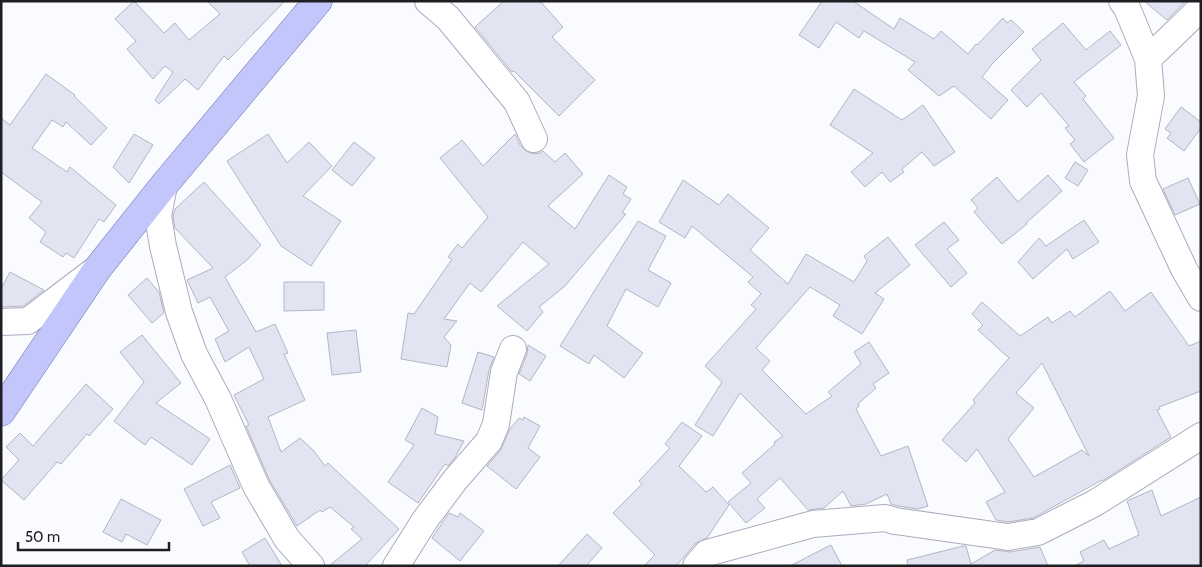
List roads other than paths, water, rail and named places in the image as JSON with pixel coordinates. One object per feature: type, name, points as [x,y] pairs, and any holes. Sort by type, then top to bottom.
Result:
[{"type":"main road","points":[[1,412],[98,268],[164,185],[318,1]]},
{"type":"street","points":[[428,1],[448,18],[517,102],[534,139]]},
{"type":"street","points":[[1122,1],[1127,8],[1148,59],[1151,96],[1140,155],[1143,181],[1184,269],[1201,298]]},
{"type":"street","points":[[1148,59],[1201,8]]},
{"type":"street","points":[[164,185],[158,216],[163,246],[179,312],[194,354],[218,399],[256,486],[287,538],[311,566]]},
{"type":"street","points":[[1,322],[28,321],[98,268]]},
{"type":"street","points":[[396,566],[425,520],[455,480],[489,441],[496,424],[504,372],[513,349]]},
{"type":"street","points":[[696,566],[707,553],[812,524],[885,518],[895,522],[1008,537],[1038,532],[1096,503],[1201,436]]}]
